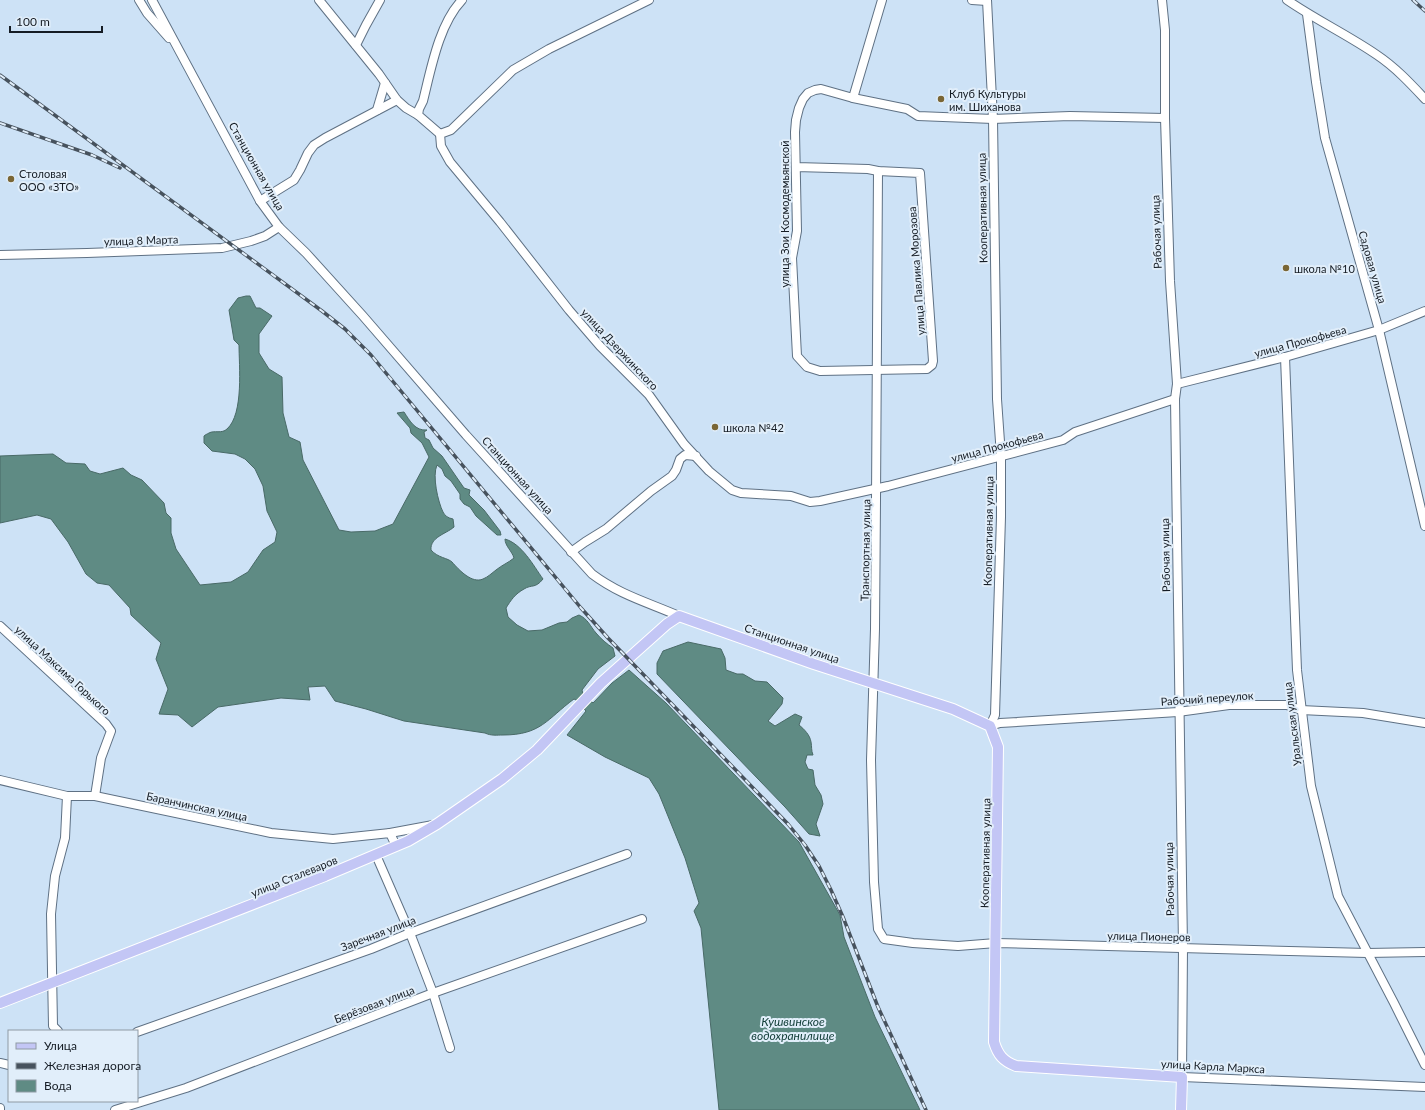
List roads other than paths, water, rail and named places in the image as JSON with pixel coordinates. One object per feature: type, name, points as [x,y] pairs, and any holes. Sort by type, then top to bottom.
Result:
[{"type":"main road","name":"Станционная улица","points":[[679,616],[814,664],[953,709],[990,726]]},
{"type":"main road","name":"улица Сталеваров","points":[[0,1003],[376,855],[437,824],[513,771],[537,750],[601,683],[662,629],[679,616]]},
{"type":"main road","name":"Кооперативная улица","points":[[990,726],[998,748],[994,1042],[997,1052],[1002,1058]]},
{"type":"main road","name":"улица Карла Маркса","points":[[1002,1058],[1016,1066],[1035,1069],[1182,1077]]},
{"type":"main road","name":"Рабочая улица","points":[[1181,1110],[1182,1077]]},
{"type":"street","name":"Станционная улица","points":[[139,0],[147,13],[177,47]]},
{"type":"street","name":"Станционная улица","points":[[152,0],[260,200],[279,226],[363,316],[466,435],[592,574],[611,587],[679,616]]},
{"type":"street","points":[[319,0],[356,45],[397,100],[410,110],[419,112],[440,134],[451,130],[513,70],[549,49],[649,0]]},
{"type":"street","points":[[356,45],[380,0]]},
{"type":"street","points":[[419,112],[438,45],[445,27],[462,0]]},
{"type":"street","points":[[882,0],[853,98],[907,108],[918,116],[993,119],[1070,116],[1165,118]]},
{"type":"street","points":[[972,0],[987,0]]},
{"type":"street","name":"Кооперативная улица","points":[[987,0],[993,119],[997,399],[1001,456],[1001,517],[995,715],[990,726]]},
{"type":"street","name":"Рабочая улица","points":[[1162,0],[1165,30],[1165,118],[1170,281],[1178,384],[1175,399],[1182,948],[1182,1077]]},
{"type":"street","points":[[1287,0],[1307,14],[1377,56],[1409,82],[1425,99]]},
{"type":"street","name":"Садовая улица","points":[[1307,14],[1325,138],[1379,330],[1425,526]]},
{"type":"street","points":[[377,110],[385,83]]},
{"type":"street","name":"улица Зои Космодемьянской","points":[[853,98],[821,89],[815,90],[808,93],[803,99],[796,120],[796,231],[792,258],[797,356],[808,367],[820,371],[877,369],[921,370],[930,367]]},
{"type":"street","points":[[260,200],[294,180],[308,153],[314,145],[397,100]]},
{"type":"street","name":"улица Дзержинского","points":[[440,134],[441,146],[450,162],[500,222],[569,310],[600,346],[635,379],[649,395],[679,436],[709,471],[732,490],[741,493],[791,496],[810,502],[820,501]]},
{"type":"street","points":[[796,168],[868,169],[878,171]]},
{"type":"street","name":"улица Павлика Морозова","points":[[878,171],[920,173],[933,361],[930,367]]},
{"type":"street","name":"Транспортная улица","points":[[878,171],[876,489],[871,760],[873,874],[878,930]]},
{"type":"street","name":"улица 8 Марта","points":[[0,255],[222,248],[235,246],[265,236],[279,226]]},
{"type":"street","name":"улица Прокофьева","points":[[1178,384],[1285,357],[1379,330],[1425,311]]},
{"type":"street","name":"Уральская улица","points":[[1285,357],[1297,670],[1311,786],[1338,896],[1425,1065]]},
{"type":"street","name":"улица Прокофьева","points":[[820,501],[876,489],[1063,440],[1075,432],[1175,399]]},
{"type":"street","points":[[572,552],[584,542],[606,529],[651,491],[672,476],[680,459],[681,449],[679,436]]},
{"type":"street","points":[[680,459],[685,455],[696,456]]},
{"type":"street","name":"улица Максима Горького","points":[[0,626],[100,718],[111,731],[101,758],[95,796]]},
{"type":"street","name":"Рабочий переулок","points":[[990,726],[1000,723],[1178,712],[1228,705],[1287,705],[1301,710],[1363,714],[1425,723]]},
{"type":"street","name":"Баранчинская улица","points":[[0,780],[67,796],[95,796],[271,833],[333,839],[390,832],[437,824]]},
{"type":"street","points":[[57,1030],[53,1026],[51,914],[55,876],[65,838],[67,796]]},
{"type":"street","points":[[390,832],[396,846]]},
{"type":"street","name":"Заречная улица","points":[[138,1032],[371,949],[410,933],[627,854]]},
{"type":"street","points":[[376,855],[410,933],[433,993],[450,1048]]},
{"type":"street","name":"Берёзовая улица","points":[[115,1110],[186,1088],[433,993],[642,919]]},
{"type":"street","name":"улица Пионеров","points":[[878,930],[884,939],[913,943],[958,946],[996,943],[1367,952],[1425,952]]},
{"type":"street","name":"улица Карла Маркса","points":[[1182,1077],[1425,1088]]},
{"type":"water","name":"Кушвинское водохранилище","points":[[250,296],[256,308],[260,308],[272,316],[259,334],[259,353],[269,369],[282,377],[283,413],[289,437],[300,442],[303,460],[339,530],[351,532],[375,531],[393,524],[429,457],[422,443],[411,433],[410,428],[397,413],[404,412],[416,427],[427,430],[424,432],[425,438],[429,440],[433,448],[442,456],[464,488],[470,490],[469,495],[484,510],[500,531],[501,535],[497,535],[476,516],[470,507],[464,504],[460,499],[460,494],[451,481],[445,476],[442,469],[437,465],[435,482],[439,502],[445,515],[453,519],[454,527],[439,536],[433,542],[431,550],[437,555],[452,562],[458,569],[470,578],[479,580],[487,577],[514,558],[506,544],[505,539],[517,545],[527,556],[543,579],[538,584],[521,591],[514,597],[506,608],[508,617],[517,625],[528,631],[542,630],[559,623],[567,622],[579,615],[585,619],[600,637],[613,648],[615,656],[598,669],[582,690],[583,694],[593,703],[612,683],[629,670],[666,703],[799,842],[840,915],[844,937],[875,1017],[920,1110],[719,1110],[701,928],[694,911],[699,903],[685,858],[659,794],[649,778],[605,757],[567,735],[586,711],[576,700],[574,699],[550,719],[535,729],[516,734],[490,735],[404,721],[335,701],[325,686],[308,687],[310,700],[281,698],[218,707],[192,727],[178,715],[159,714],[168,689],[156,659],[161,643],[131,615],[130,608],[109,585],[97,583],[86,574],[68,542],[51,519],[37,515],[0,523],[0,456],[53,454],[66,463],[85,464],[90,471],[100,474],[123,468],[131,475],[142,480],[164,503],[166,513],[171,518],[171,533],[176,549],[200,585],[231,582],[248,572],[263,550],[275,542],[277,532],[267,511],[263,486],[255,469],[245,459],[235,454],[212,451],[204,443],[205,435],[211,432],[223,431],[227,429],[236,412],[240,376],[239,345],[234,340],[229,310],[238,298]]},
{"type":"water","points":[[688,642],[721,649],[725,658],[726,670],[737,674],[743,674],[755,681],[767,682],[783,698],[782,704],[768,721],[775,726],[795,714],[802,717],[799,725],[805,730],[809,737],[813,755],[807,755],[805,762],[808,769],[813,770],[815,785],[821,795],[823,804],[816,824],[820,836],[809,834],[657,674],[657,663],[663,651]]},
{"type":"railway","points":[[1413,0],[1425,11]]},
{"type":"railway","points":[[0,75],[322,311],[345,329],[371,355],[581,608],[608,638],[788,824],[805,845],[819,866],[831,890],[878,1007],[926,1110]]},
{"type":"railway","points":[[0,123],[92,155],[120,168]]},
{"type":"place","name":"Клуб Культуры им. Шиханова","points":[[941,99]]},
{"type":"place","name":"Столовая ООО «ЗТО»","points":[[11,179]]},
{"type":"place","name":"школа №10","points":[[1286,268]]},
{"type":"place","name":"школа №42","points":[[715,427]]}]
